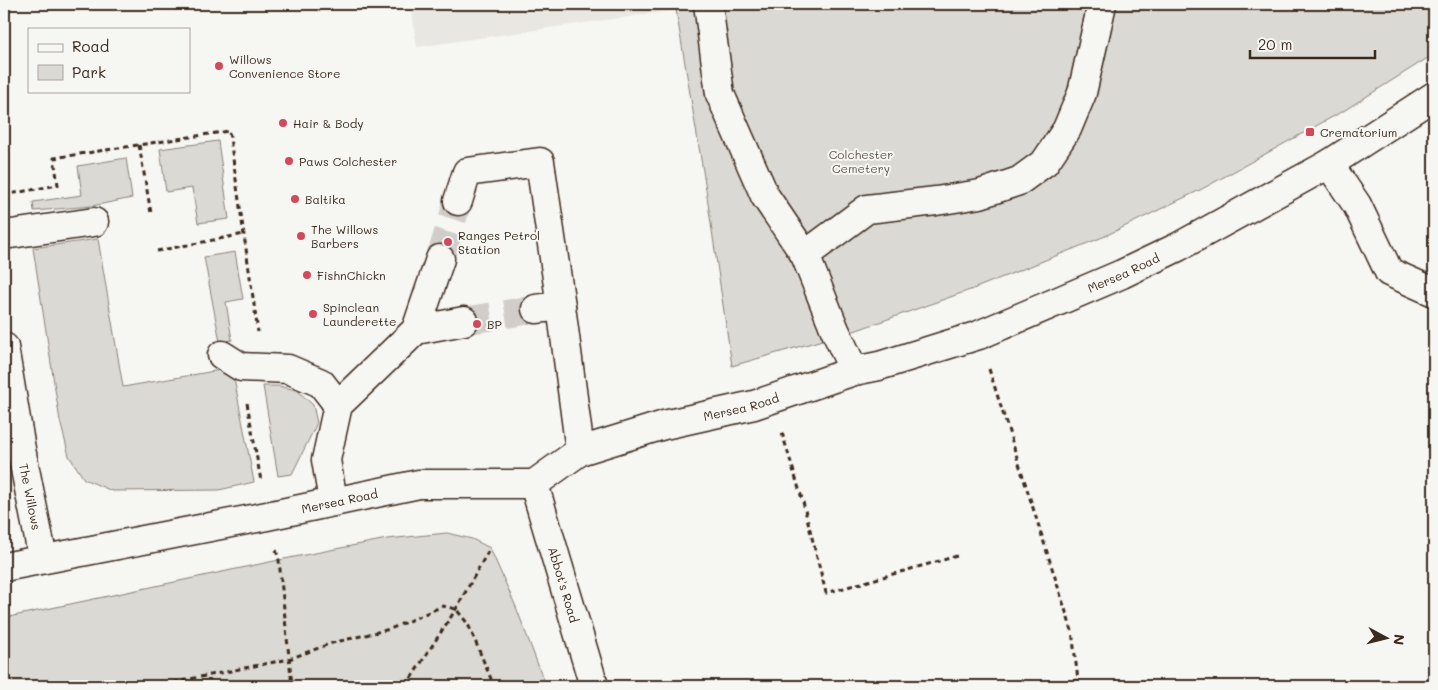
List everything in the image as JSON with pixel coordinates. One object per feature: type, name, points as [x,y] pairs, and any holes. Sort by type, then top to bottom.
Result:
[{"type":"main road","points":[[708,4],[720,94],[765,196],[804,254],[854,371]]},
{"type":"main road","points":[[804,254],[867,209],[980,194],[1019,181],[1045,162],[1067,129],[1082,93],[1102,4]]},
{"type":"main road","name":"Mersea Road","points":[[4,566],[267,516],[419,484],[534,484],[580,451],[664,425],[754,405],[854,371],[879,366],[979,336],[1122,274],[1178,247],[1329,164],[1434,96]]},
{"type":"main road","points":[[458,201],[467,172],[540,162],[549,308],[580,451]]},
{"type":"main road","points":[[1329,164],[1357,205],[1389,272],[1434,292]]},
{"type":"main road","points":[[4,235],[94,222]]},
{"type":"main road","points":[[334,502],[326,460],[338,405],[416,330],[440,259]]},
{"type":"main road","points":[[416,330],[464,321]]},
{"type":"main road","name":"The Willows","points":[[4,347],[22,458],[43,559]]},
{"type":"main road","points":[[242,363],[288,369],[321,383],[338,405]]},
{"type":"main road","name":"Abbot's Road","points":[[534,484],[594,686]]},
{"type":"path","points":[[4,196],[58,185],[54,158],[229,131],[244,234],[242,363],[267,516],[279,560],[292,686]]},
{"type":"path","points":[[140,145],[151,213]]},
{"type":"path","points":[[157,251],[244,234]]},
{"type":"path","points":[[979,336],[1072,631],[1078,680],[1061,686]]},
{"type":"path","points":[[754,405],[780,426],[803,502],[826,593],[957,556]]},
{"type":"path","points":[[406,686],[456,609],[490,548]]},
{"type":"path","points":[[156,686],[289,659],[332,643],[390,629],[443,606],[456,609],[468,624],[494,686]]},
{"type":"shaded area","points":[[411,4],[675,4],[676,10],[417,47]]},
{"type":"green space","name":"Colchester Cemetery","points":[[675,4],[1434,4],[1434,54],[1345,110],[1202,189],[1103,237],[973,289],[857,330],[732,366],[705,183]]},
{"type":"green space","points":[[218,141],[229,219],[198,223],[192,188],[166,192],[160,149]]},
{"type":"green space","points":[[126,158],[132,198],[92,206],[34,211],[33,202],[82,195],[78,166]]},
{"type":"green space","points":[[98,239],[123,387],[232,368],[254,482],[219,490],[112,491],[84,479],[69,456],[60,421],[33,248]]},
{"type":"green space","points":[[235,252],[243,299],[226,302],[232,340],[220,342],[204,257]]},
{"type":"green space","points":[[263,386],[278,386],[297,390],[313,405],[317,423],[292,474],[278,476]]},
{"type":"green space","points":[[447,533],[472,539],[490,548],[516,607],[546,686],[4,686],[4,618],[387,539]]},
{"type":"tunnel","points":[[440,259],[458,201]]},
{"type":"tunnel","points":[[464,321],[536,309]]},
{"type":"place","name":"Willows Convenience Store","points":[[219,66]]},
{"type":"place","name":"Hair & Body","points":[[283,123]]},
{"type":"place","name":"Crematorium","points":[[1310,132]]},
{"type":"place","name":"Paws Colchester","points":[[289,161]]},
{"type":"place","name":"Baltika","points":[[295,199]]},
{"type":"place","name":"The Willows Barbers","points":[[301,236]]},
{"type":"place","name":"Ranges Petrol Station","points":[[448,242]]},
{"type":"place","name":"FishnChickn","points":[[307,275]]},
{"type":"place","name":"Spinclean Launderette","points":[[313,314]]},
{"type":"place","name":"BP","points":[[477,324]]}]
